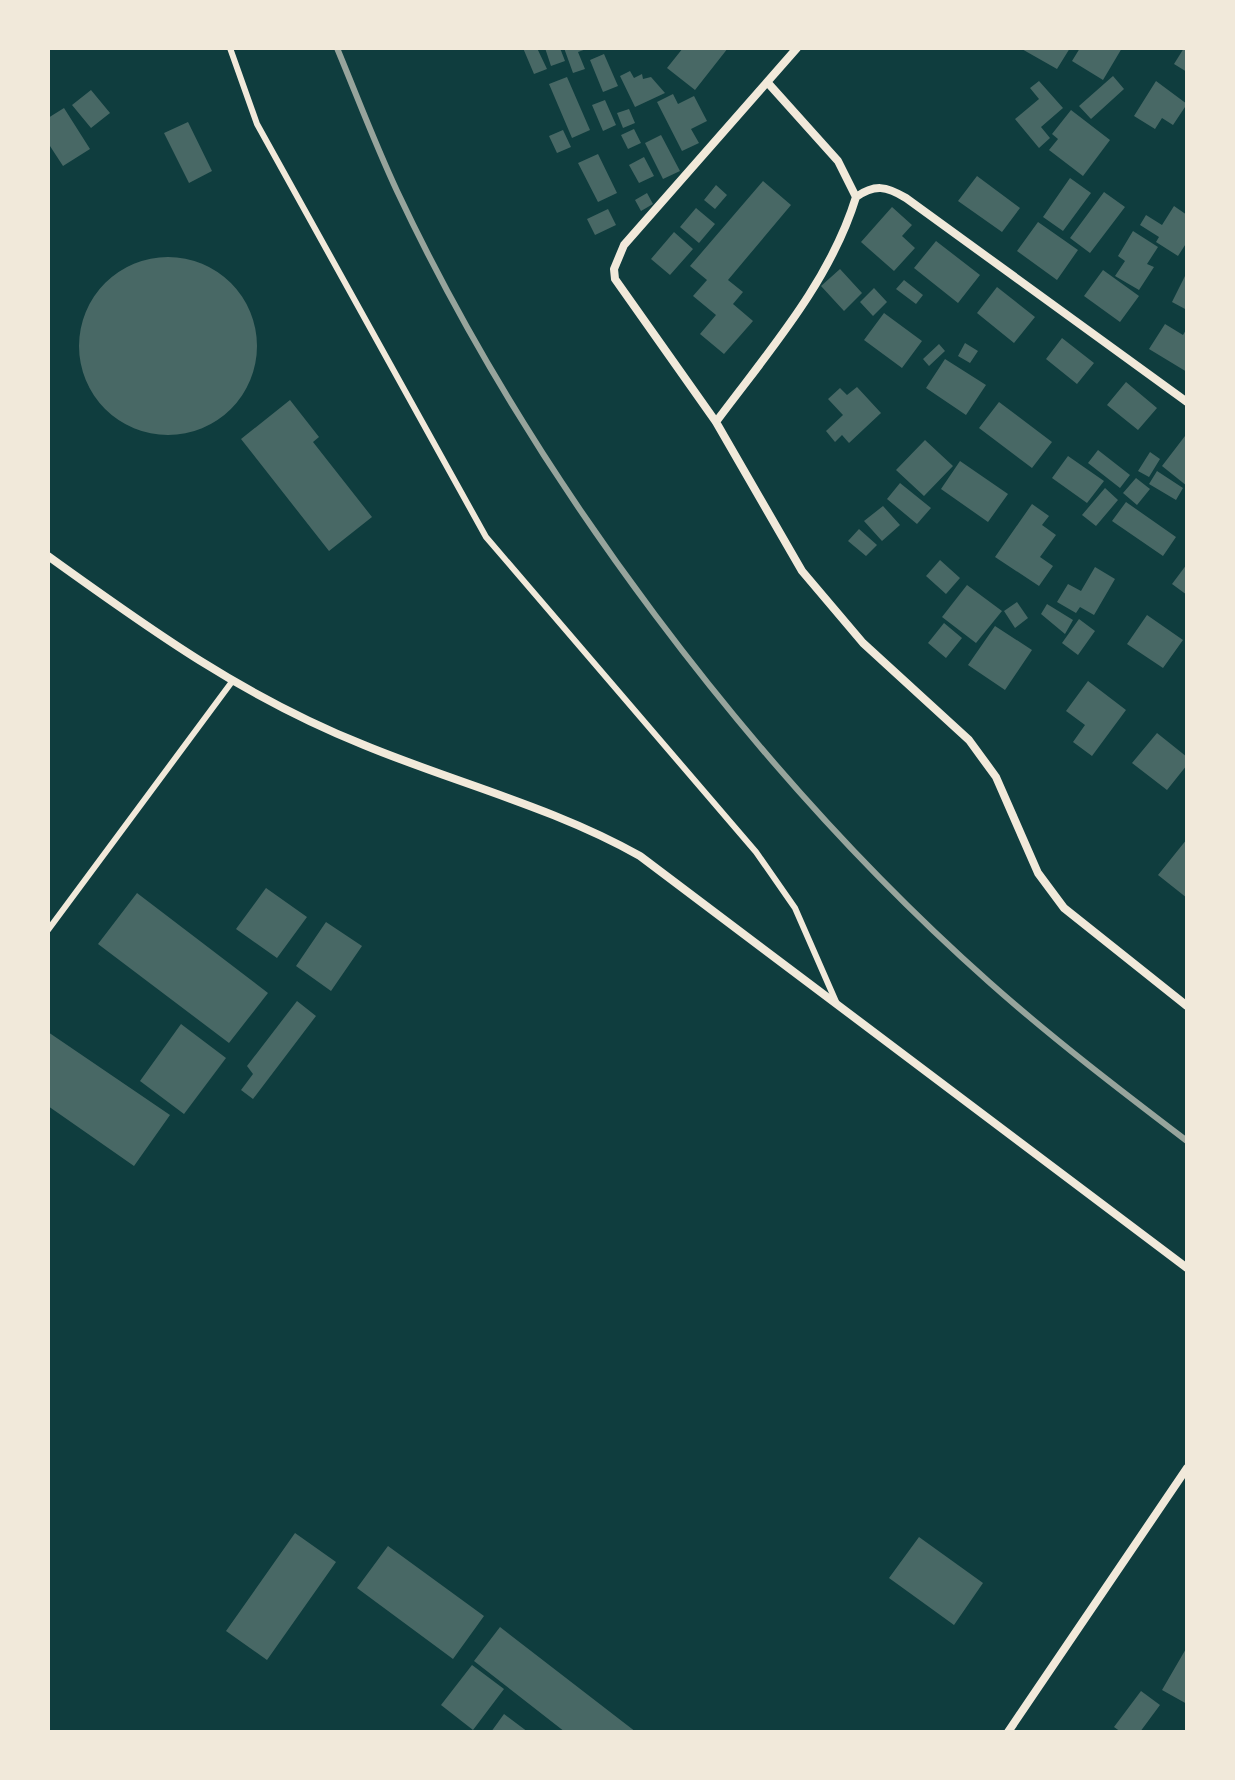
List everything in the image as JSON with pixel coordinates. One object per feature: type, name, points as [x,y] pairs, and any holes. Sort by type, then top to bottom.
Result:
[{"type":"street","points":[[797,48],[624,245],[614,269],[620,291],[716,422],[802,571],[863,643],[969,740],[996,777],[1047,889],[1064,908],[1187,1006]]},
{"type":"street","points":[[768,83],[838,161],[856,197]]},
{"type":"street","points":[[716,422],[824,272],[846,230],[856,197],[869,187],[888,187],[906,198],[1187,402]]},
{"type":"street","points":[[48,556],[231,683],[365,746],[605,836],[640,856],[1187,1268]]},
{"type":"street","points":[[1008,1732],[1187,1468]]},
{"type":"lane","points":[[230,48],[257,124],[486,537],[756,852],[795,908],[839,1008]]},
{"type":"lane","points":[[48,930],[231,683]]},
{"type":"building","points":[[523,48],[537,48],[547,69],[534,74]]},
{"type":"building","points":[[545,48],[560,48],[565,61],[551,66]]},
{"type":"building","points":[[564,48],[589,48],[578,52],[585,69],[573,73]]},
{"type":"building","points":[[683,48],[728,48],[695,90],[667,68]]},
{"type":"building","points":[[1020,48],[1070,48],[1057,69]]},
{"type":"building","points":[[1080,48],[1122,48],[1103,80],[1072,61]]},
{"type":"building","points":[[1187,48],[1187,72],[1174,64]]},
{"type":"building","points":[[604,54],[618,86],[603,92],[590,60]]},
{"type":"building","points":[[630,71],[634,78],[642,74],[643,79],[651,77],[665,93],[635,107],[620,76]]},
{"type":"building","points":[[1113,76],[1124,89],[1091,119],[1079,106]]},
{"type":"building","points":[[567,77],[590,130],[572,138],[549,84]]},
{"type":"building","points":[[1039,81],[1063,108],[1041,127],[1050,138],[1039,148],[1015,119],[1039,99],[1030,88]]},
{"type":"building","points":[[1156,81],[1187,104],[1173,125],[1162,118],[1155,129],[1134,116]]},
{"type":"building","points":[[91,90],[110,113],[91,128],[72,105]]},
{"type":"building","points":[[673,94],[678,104],[694,96],[707,121],[691,129],[699,143],[682,151],[657,102]]},
{"type":"building","points":[[605,100],[616,125],[603,131],[592,105]]},
{"type":"building","points":[[64,108],[90,149],[63,166],[48,143],[48,118]]},
{"type":"building","points":[[629,109],[635,123],[623,128],[617,113]]},
{"type":"building","points":[[1071,110],[1110,140],[1083,176],[1049,150],[1058,139],[1052,134]]},
{"type":"building","points":[[188,122],[212,171],[189,183],[164,133]]},
{"type":"building","points":[[634,129],[641,143],[628,149],[621,135]]},
{"type":"building","points":[[563,130],[571,147],[557,153],[549,136]]},
{"type":"building","points":[[661,135],[680,171],[663,179],[645,143]]},
{"type":"building","points":[[598,154],[617,193],[598,202],[578,163]]},
{"type":"building","points":[[644,157],[654,176],[639,183],[629,165]]},
{"type":"building","points":[[977,176],[1020,208],[1002,232],[958,201]]},
{"type":"building","points":[[1070,178],[1091,193],[1063,231],[1043,217]]},
{"type":"building","points":[[763,181],[791,205],[728,280],[743,292],[733,304],[753,321],[724,354],[700,334],[716,315],[693,296],[707,280],[690,266]]},
{"type":"building","points":[[716,185],[727,195],[715,209],[704,200]]},
{"type":"building","points":[[1104,192],[1125,207],[1090,253],[1070,238]]},
{"type":"building","points":[[647,193],[653,204],[641,211],[635,200]]},
{"type":"building","points":[[1174,206],[1187,215],[1187,242],[1178,256],[1156,242],[1159,237],[1140,225],[1146,215],[1162,225]]},
{"type":"building","points":[[892,207],[912,225],[902,236],[915,248],[894,271],[861,242]]},
{"type":"building","points":[[696,208],[715,224],[699,243],[680,227]]},
{"type":"building","points":[[608,209],[616,225],[595,235],[587,219]]},
{"type":"building","points":[[1038,222],[1078,250],[1057,280],[1017,251]]},
{"type":"building","points":[[1133,231],[1158,247],[1147,264],[1154,267],[1139,290],[1115,276],[1125,261],[1118,256]]},
{"type":"building","points":[[674,232],[693,249],[670,275],[651,259]]},
{"type":"building","points":[[936,241],[980,275],[958,303],[914,268]]},
{"type":"building","points":[[168,257],[202,264],[231,283],[250,312],[257,346],[250,380],[231,409],[202,428],[168,435],[134,428],[105,409],[86,380],[79,346],[86,312],[105,283],[134,264]]},
{"type":"building","points":[[840,269],[862,293],[844,311],[821,286]]},
{"type":"building","points":[[1103,270],[1139,296],[1120,322],[1084,296]]},
{"type":"building","points":[[1187,272],[1187,310],[1172,302]]},
{"type":"building","points":[[904,280],[923,295],[916,304],[896,289]]},
{"type":"building","points":[[997,287],[1035,317],[1014,343],[977,313]]},
{"type":"building","points":[[874,288],[887,302],[873,316],[860,302]]},
{"type":"building","points":[[884,313],[922,341],[902,368],[864,340]]},
{"type":"building","points":[[1165,324],[1183,335],[1187,328],[1187,372],[1149,349]]},
{"type":"building","points":[[1062,338],[1094,363],[1077,384],[1046,359]]},
{"type":"building","points":[[965,343],[978,351],[970,363],[958,356]]},
{"type":"building","points":[[939,344],[945,351],[929,366],[923,359]]},
{"type":"building","points":[[945,359],[986,385],[966,415],[926,388]]},
{"type":"building","points":[[1126,382],[1157,408],[1138,430],[1107,405]]},
{"type":"building","points":[[857,387],[881,413],[849,443],[842,435],[835,442],[826,431],[843,415],[828,399],[840,388],[847,395]]},
{"type":"building","points":[[290,400],[319,437],[313,442],[372,517],[329,551],[241,439]]},
{"type":"building","points":[[999,402],[1052,442],[1032,468],[979,428]]},
{"type":"building","points":[[1187,437],[1187,486],[1162,466]]},
{"type":"building","points":[[925,440],[953,466],[924,496],[896,470]]},
{"type":"building","points":[[1098,450],[1130,475],[1120,488],[1088,463]]},
{"type":"building","points":[[1150,452],[1160,459],[1149,477],[1138,471]]},
{"type":"building","points":[[1068,456],[1104,481],[1087,503],[1052,478]]},
{"type":"building","points":[[960,461],[1008,494],[988,522],[941,489]]},
{"type":"building","points":[[1157,471],[1183,488],[1176,500],[1149,484]]},
{"type":"building","points":[[1136,478],[1150,489],[1137,505],[1123,493]]},
{"type":"building","points":[[900,483],[931,508],[917,524],[887,499]]},
{"type":"building","points":[[1105,488],[1118,500],[1096,526],[1082,515]]},
{"type":"building","points":[[1126,502],[1176,537],[1163,556],[1112,521]]},
{"type":"building","points":[[1032,504],[1049,516],[1042,525],[1056,535],[1040,557],[1053,566],[1039,586],[995,557]]},
{"type":"building","points":[[883,506],[900,525],[882,541],[864,521]]},
{"type":"building","points":[[859,529],[877,545],[866,556],[848,541]]},
{"type":"building","points":[[940,560],[960,578],[946,594],[926,576]]},
{"type":"building","points":[[1187,564],[1187,595],[1172,584]]},
{"type":"building","points":[[1095,567],[1115,579],[1094,615],[1080,607],[1076,613],[1057,602],[1068,584],[1081,591]]},
{"type":"building","points":[[967,585],[1002,611],[976,643],[942,617]]},
{"type":"building","points":[[1017,602],[1028,618],[1015,628],[1004,611]]},
{"type":"building","points":[[1047,604],[1073,620],[1065,634],[1041,614]]},
{"type":"building","points":[[1147,615],[1183,640],[1163,668],[1127,644]]},
{"type":"building","points":[[1079,619],[1095,631],[1078,655],[1062,643]]},
{"type":"building","points":[[944,623],[962,638],[946,658],[928,643]]},
{"type":"building","points":[[995,626],[1032,650],[1005,690],[968,665]]},
{"type":"building","points":[[1088,681],[1126,710],[1092,756],[1073,742],[1085,725],[1066,711]]},
{"type":"building","points":[[1157,733],[1187,757],[1187,765],[1167,790],[1132,763]]},
{"type":"building","points":[[1187,839],[1187,898],[1158,875]]},
{"type":"building","points":[[266,888],[307,917],[277,958],[236,929]]},
{"type":"building","points":[[137,893],[268,993],[229,1043],[98,944]]},
{"type":"building","points":[[326,922],[362,946],[331,991],[296,966]]},
{"type":"building","points":[[297,1001],[316,1016],[253,1099],[241,1090],[253,1074],[247,1066]]},
{"type":"building","points":[[181,1024],[226,1058],[184,1114],[140,1081]]},
{"type":"building","points":[[48,1032],[170,1115],[134,1166],[48,1106]]},
{"type":"building","points":[[295,1533],[336,1562],[267,1660],[226,1631]]},
{"type":"building","points":[[919,1537],[983,1583],[954,1625],[889,1578]]},
{"type":"building","points":[[388,1546],[484,1616],[453,1659],[357,1588]]},
{"type":"building","points":[[500,1627],[636,1732],[565,1732],[474,1661]]},
{"type":"building","points":[[1187,1647],[1187,1704],[1162,1690]]},
{"type":"building","points":[[472,1665],[504,1689],[473,1730],[441,1705]]},
{"type":"building","points":[[1141,1691],[1160,1705],[1140,1732],[1121,1732],[1114,1727]]},
{"type":"building","points":[[504,1714],[528,1732],[491,1732]]},
{"type":"railway","points":[[337,48],[397,191],[451,298],[513,405],[581,511],[655,615],[734,715],[816,810],[902,900],[1013,1003],[1187,1141]]}]
